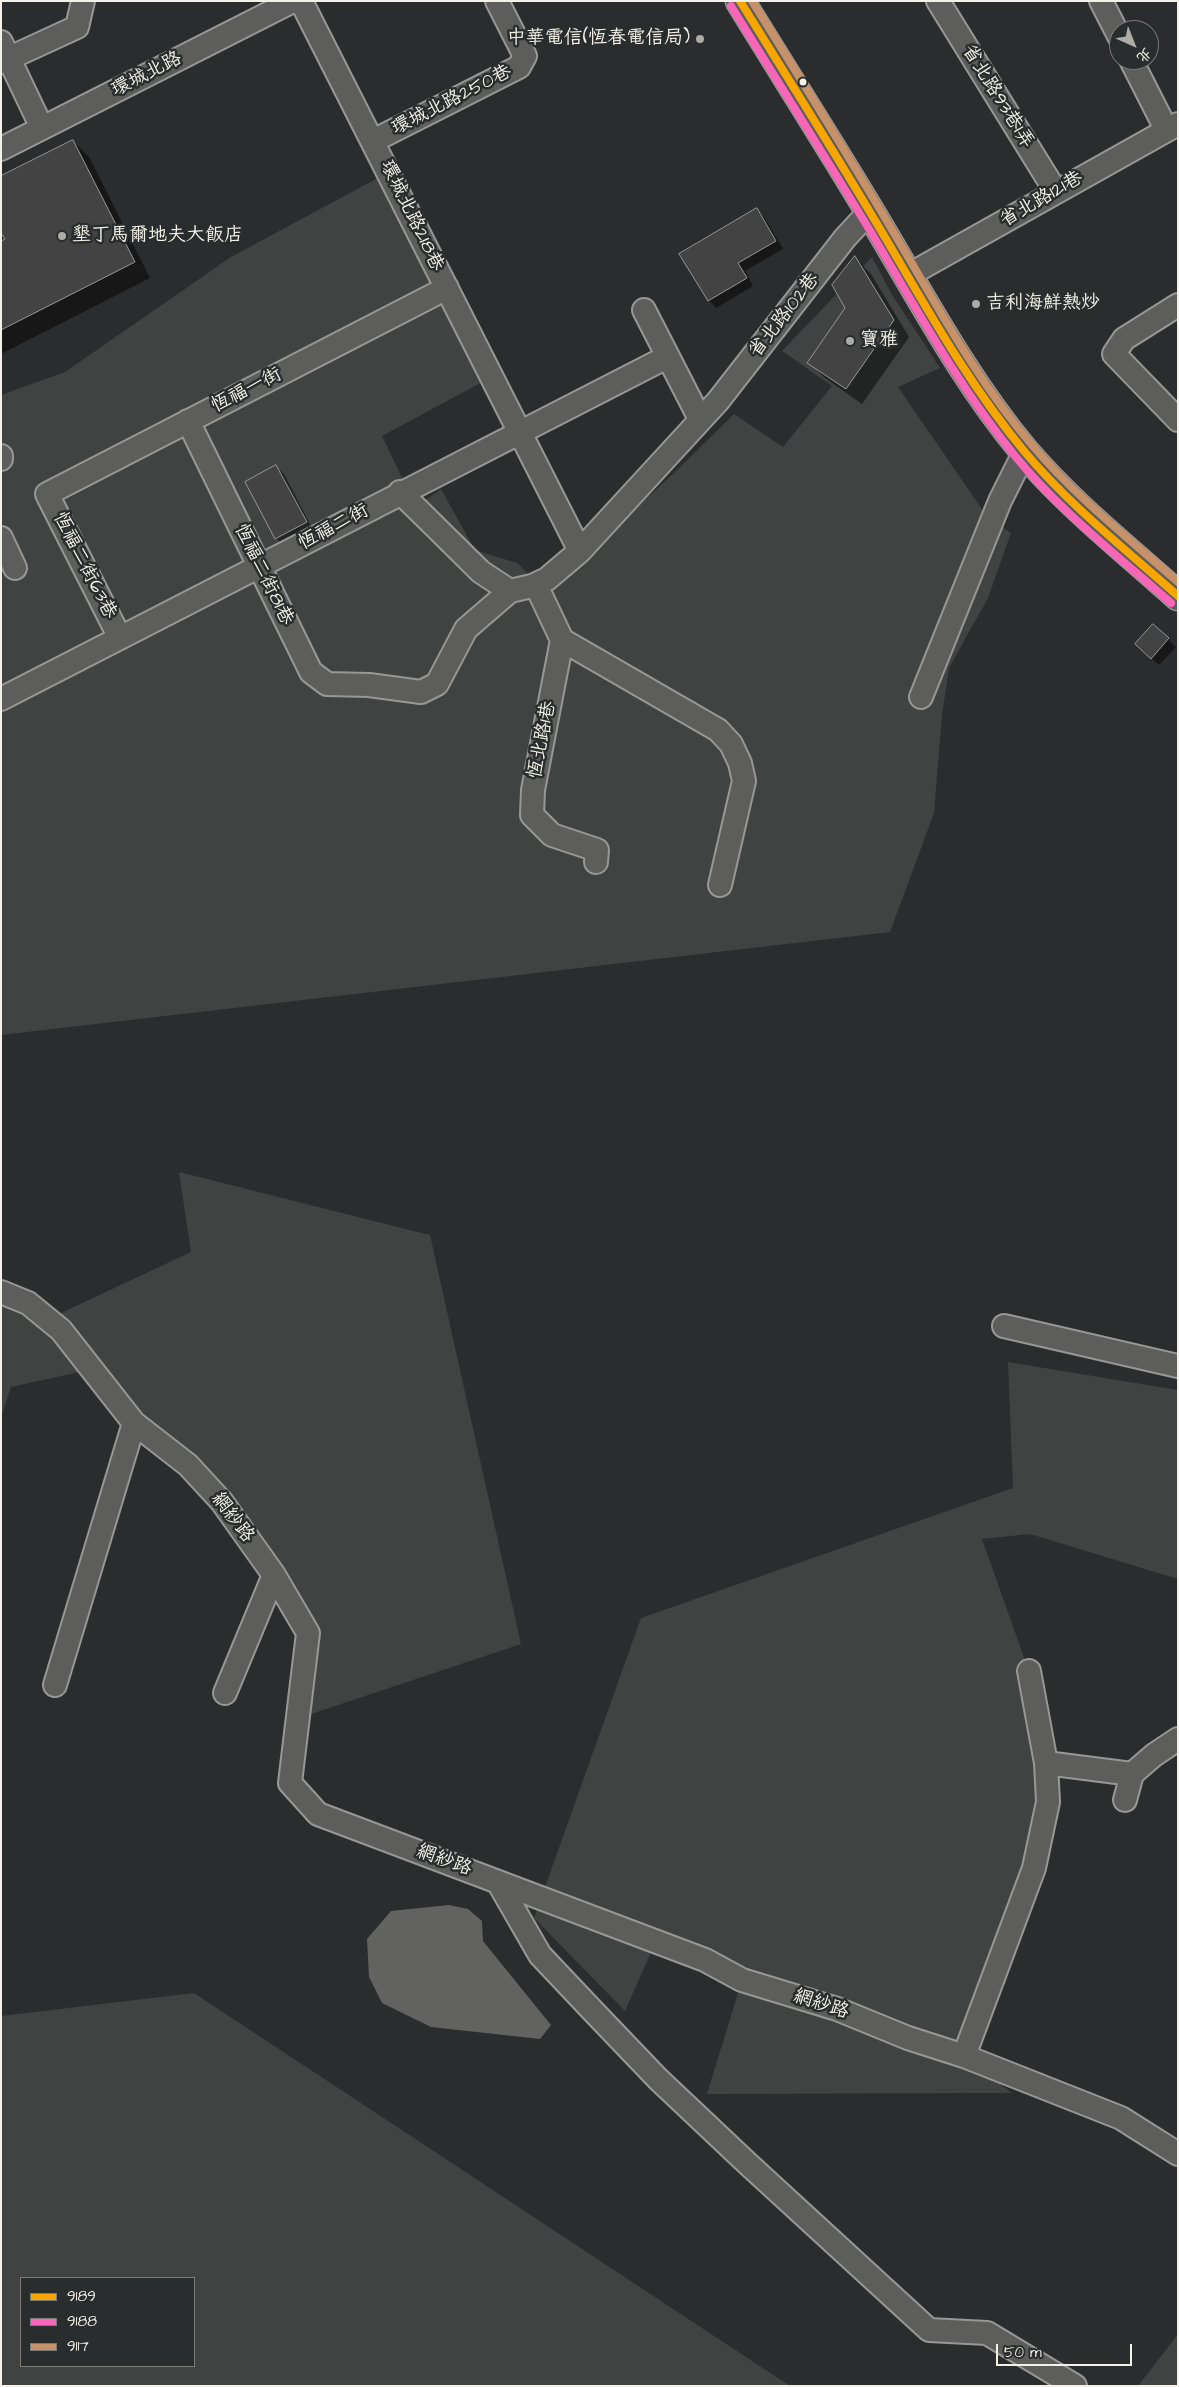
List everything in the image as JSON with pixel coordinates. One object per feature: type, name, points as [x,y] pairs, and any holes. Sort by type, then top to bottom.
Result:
[{"type":"main road","points":[[740,1],[870,211],[906,276],[978,387],[1024,451],[1078,508],[1178,596]]},
{"type":"street","points":[[42,128],[4,54],[77,27],[82,1]]},
{"type":"street","name":"環城北路","points":[[1,149],[293,1]]},
{"type":"street","name":"環城北路218巷","points":[[301,1],[580,551]]},
{"type":"street","name":"環城北路250巷","points":[[373,141],[519,67],[525,56],[497,1]]},
{"type":"street","name":"省北路93巷1弄","points":[[938,1],[1056,192]]},
{"type":"street","points":[[1101,1],[1111,20]]},
{"type":"street","points":[[1137,70],[1172,127]]},
{"type":"street","name":"省北路121巷","points":[[906,276],[1172,127]]},
{"type":"street","name":"省北路102巷","points":[[700,419],[718,401],[846,238],[870,211]]},
{"type":"street","name":"恆福一街","points":[[47,494],[447,288]]},
{"type":"street","points":[[1178,305],[1151,320],[1124,339],[1114,354],[1178,420]]},
{"type":"street","points":[[400,492],[481,572],[510,591],[536,585],[556,574],[580,551],[700,419],[644,310]]},
{"type":"street","name":"恆福二街","points":[[1,699],[259,568],[400,492],[667,357]]},
{"type":"street","name":"恆福二街81巷","points":[[188,421],[311,672],[327,684],[369,685],[421,692],[437,684],[466,629],[510,591]]},
{"type":"street","points":[[921,697],[1000,501],[1024,451]]},
{"type":"street","name":"恆福二街63巷","points":[[47,494],[120,638]]},
{"type":"street","points":[[1,538],[15,568]]},
{"type":"street","points":[[536,585],[562,640],[718,730],[731,744],[740,763],[744,781],[720,885]]},
{"type":"street","name":"恆北路1巷","points":[[562,640],[533,790],[532,815],[552,835],[596,850],[596,862]]},
{"type":"street","name":"網紗路","points":[[1,1292],[28,1303],[61,1330],[134,1423],[188,1465],[222,1502],[274,1575],[308,1633],[290,1782],[318,1814],[705,1960],[742,1980],[837,2009],[908,2038],[964,2056],[1121,2118],[1178,2154]]},
{"type":"street","points":[[1004,1326],[1178,1366]]},
{"type":"street","points":[[55,1685],[134,1423]]},
{"type":"street","points":[[225,1693],[274,1575]]},
{"type":"street","points":[[964,2056],[1034,1868],[1048,1802],[1046,1763],[1029,1671]]},
{"type":"street","points":[[1125,1800],[1132,1774],[1154,1755],[1178,1739]]},
{"type":"street","points":[[1046,1763],[1132,1774]]},
{"type":"street","points":[[498,1882],[540,1955],[658,2079],[929,2330],[987,2333],[1075,2386]]},
{"type":"shaded area","points":[[387,173],[488,379],[382,436],[416,507],[441,489],[475,550],[517,563],[546,590],[673,474],[734,414],[783,447],[832,386],[782,351],[872,257],[891,293],[940,368],[898,387],[986,515],[1011,533],[988,598],[949,668],[942,715],[934,813],[890,932],[1,1035],[1,395],[65,372],[231,257]]},
{"type":"shaded area","points":[[179,1172],[430,1235],[521,1644],[296,1719],[308,1633],[274,1575],[146,1431],[134,1423],[61,1313],[191,1252]]},
{"type":"shaded area","points":[[1,1297],[10,1300],[60,1344],[79,1372],[11,1387],[1,1417]]},
{"type":"shaded area","points":[[1008,1362],[1178,1390],[1178,1579],[1030,1534],[982,1539],[1060,1759],[969,2061],[1012,2093],[707,2094],[742,1980],[657,1939],[625,2011],[534,1918],[641,1618],[1013,1488]]},
{"type":"shaded area","points":[[449,1905],[468,1909],[482,1921],[483,1941],[551,2025],[540,2039],[431,2027],[382,2003],[369,1977],[367,1939],[391,1911]]},
{"type":"shaded area","points":[[194,1993],[790,2386],[1,2386],[1,2016]]},
{"type":"shaded area","points":[[1178,2334],[1178,2386],[1138,2386]]},
{"type":"building","name":"墾丁馬爾地夫大飯店","points":[[73,140],[135,262],[1,330],[1,241],[5,239],[1,233],[1,176]]},
{"type":"building","points":[[757,208],[776,241],[738,263],[747,278],[708,301],[679,254]]},
{"type":"building","name":"寶雅","points":[[855,256],[894,320],[846,389],[807,363],[845,308],[832,285]]},
{"type":"building","points":[[276,465],[307,522],[275,539],[245,482]]},
{"type":"building","points":[[1153,624],[1169,638],[1151,659],[1135,644]]},
{"type":"transit line","name":"9189","points":[[740,1],[850,179],[934,321],[968,375],[1004,426],[1041,471],[1060,490],[1178,596]]},
{"type":"transit line","name":"9117","points":[[752,1],[993,395],[1032,445],[1066,482],[1178,582]]},
{"type":"transit line","name":"9188","points":[[731,6],[855,206],[939,348],[975,403],[1015,456],[1051,496],[1090,533],[1171,603]]},
{"type":"place","name":"中華電信(恆春電信局)","points":[[700,39]]},
{"type":"place","name":"墾丁馬爾地夫大飯店","points":[[62,236]]},
{"type":"place","name":"吉利海鮮熱炒","points":[[976,304]]},
{"type":"place","name":"寶雅","points":[[850,341]]}]
